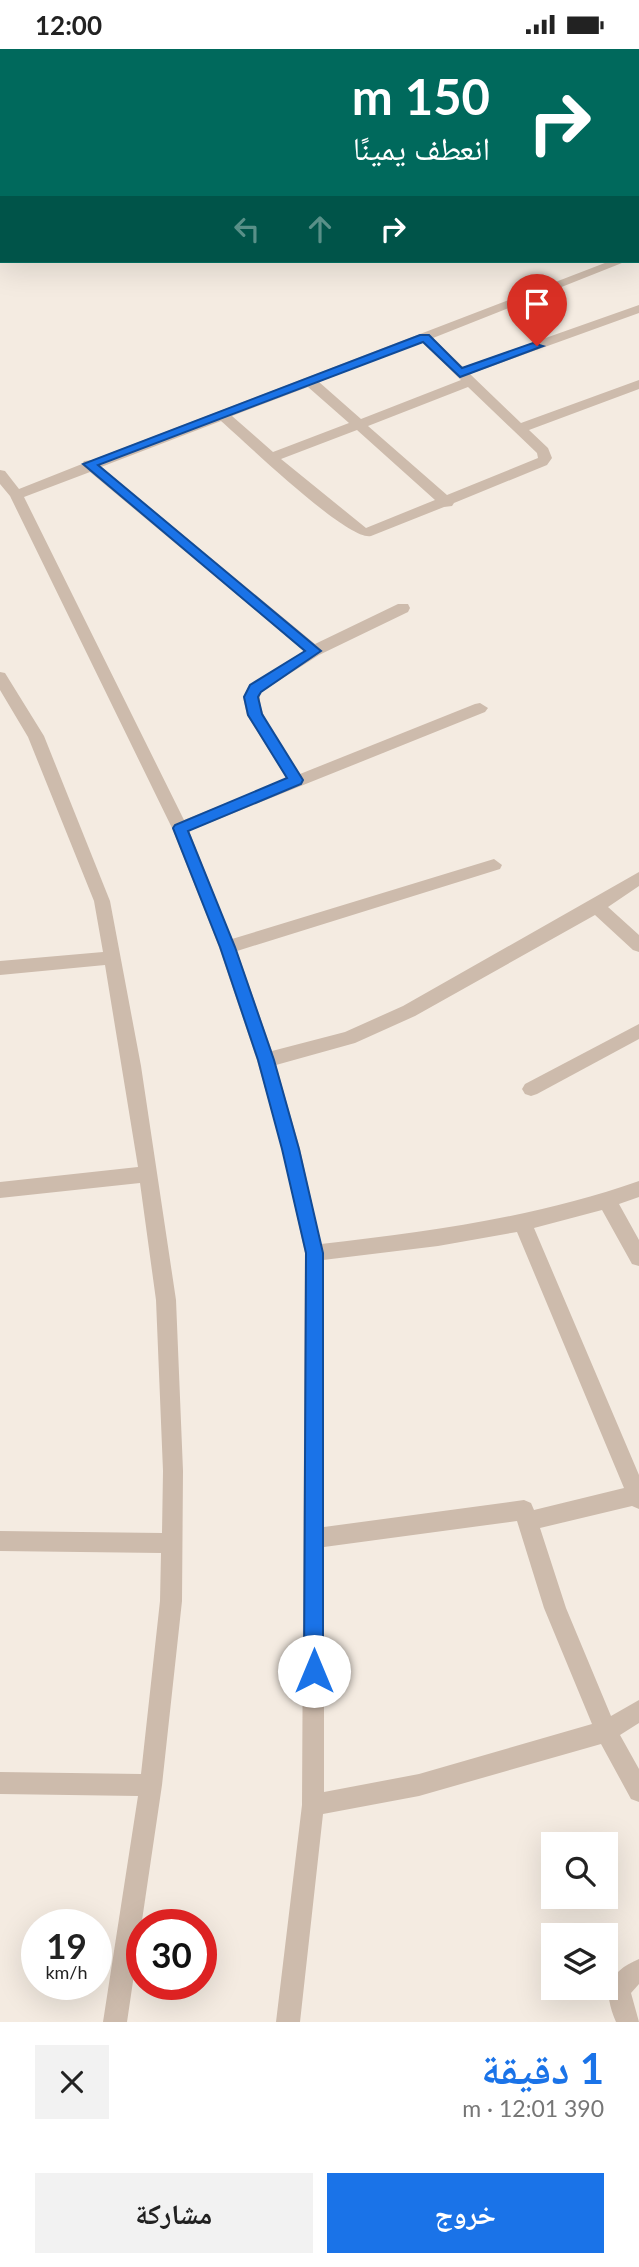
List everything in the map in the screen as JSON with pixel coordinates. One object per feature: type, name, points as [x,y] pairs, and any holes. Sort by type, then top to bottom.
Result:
[{"type":"street","points":[[16,495],[89,464],[616,263]]},
{"type":"street","points":[[271,458],[639,309]]},
{"type":"street","points":[[222,414],[355,528],[366,533],[542,463],[542,451],[425,338]]},
{"type":"street","points":[[310,381],[447,503]]},
{"type":"street","points":[[517,429],[639,384]]},
{"type":"street","points":[[89,464],[314,651]]},
{"type":"street","points":[[0,474],[16,495],[180,828],[228,947],[266,1060],[291,1149],[314,1253],[313,1805],[288,2022]]},
{"type":"street","points":[[296,780],[255,715],[251,697],[255,689],[314,651],[403,608]]},
{"type":"street","points":[[0,677],[36,736],[102,901],[132,1066],[166,1300],[173,1471],[171,1601],[151,1785],[115,2022]]},
{"type":"street","points":[[180,828],[480,708]]},
{"type":"street","points":[[228,947],[494,865]]},
{"type":"street","points":[[266,1060],[349,1038],[379,1025],[596,907],[639,877]]},
{"type":"street","points":[[596,907],[639,945]]},
{"type":"street","points":[[0,968],[112,958]]},
{"type":"street","points":[[531,1089],[639,1031]]},
{"type":"street","points":[[0,1190],[147,1174]]},
{"type":"street","points":[[314,1253],[427,1241],[522,1222],[607,1201],[639,1189]]},
{"type":"street","points":[[607,1201],[639,1258]]},
{"type":"street","points":[[522,1222],[638,1497],[529,1521]]},
{"type":"street","points":[[314,1538],[502,1514],[521,1509],[527,1513],[555,1608],[606,1731],[639,1791]]},
{"type":"street","points":[[0,1541],[172,1543]]},
{"type":"street","points":[[313,1805],[419,1785],[606,1731],[639,1711]]},
{"type":"street","points":[[0,1783],[151,1785]]},
{"type":"street","points":[[628,2022],[619,2000],[619,1991],[622,1983],[639,1971]]},
{"type":"route","points":[[314,1671],[314,1253],[291,1149],[266,1060],[228,947],[180,828],[296,780],[255,715],[251,697],[255,689],[314,651],[89,464],[425,338],[460,373],[537,346]]}]
